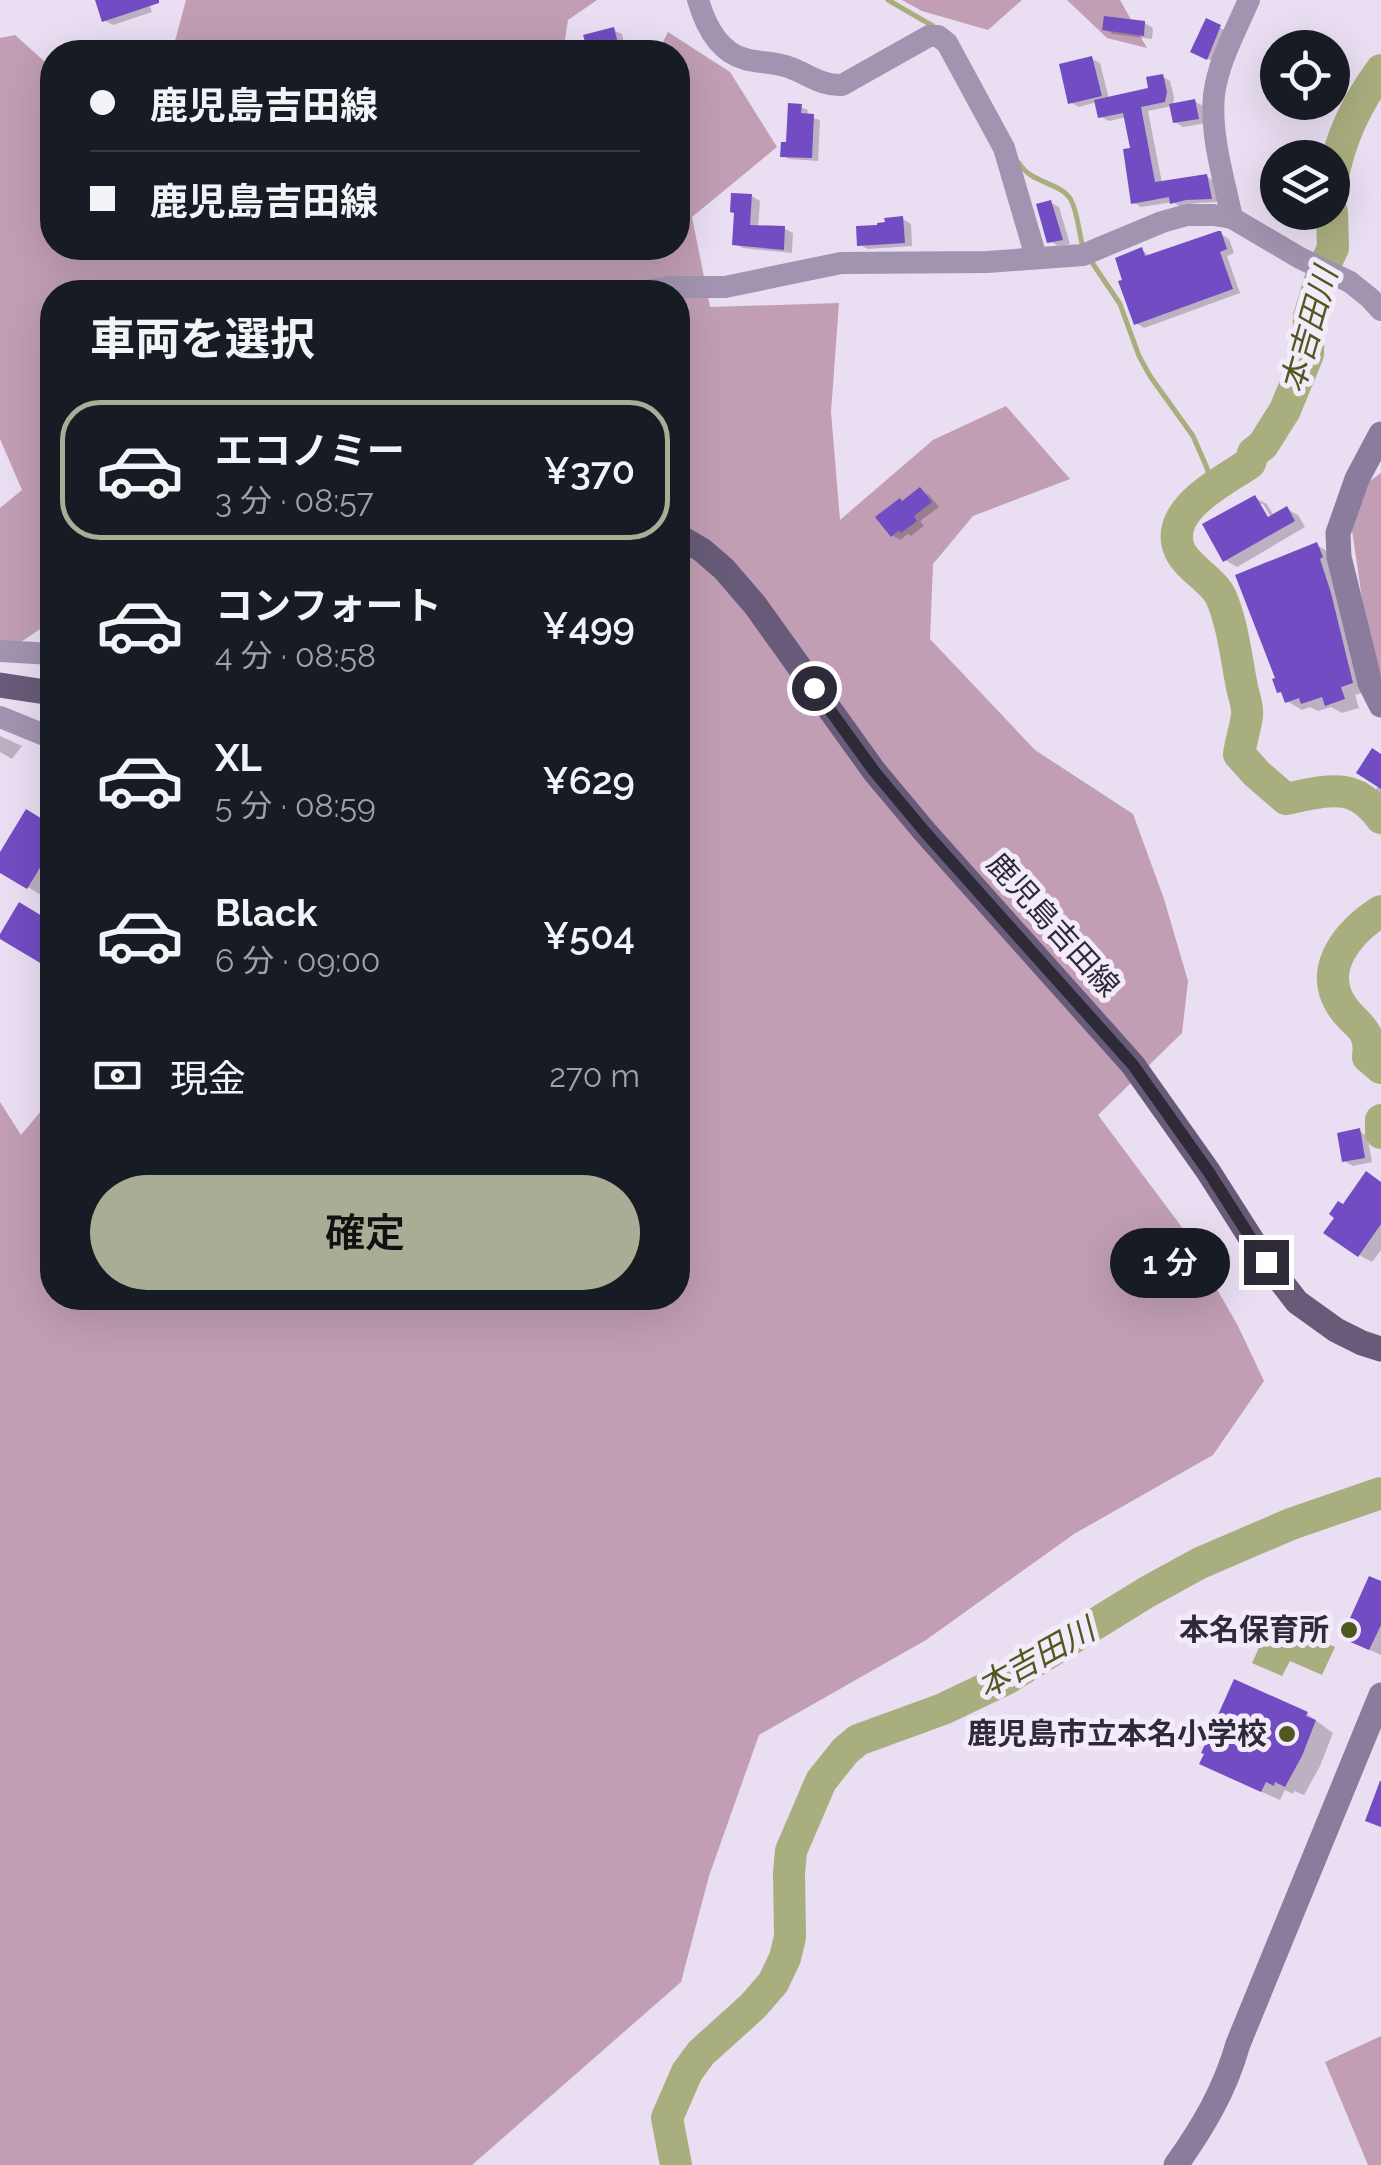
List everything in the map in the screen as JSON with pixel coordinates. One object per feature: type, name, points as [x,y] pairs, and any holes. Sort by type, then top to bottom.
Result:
[{"type":"main road","name":"鹿児島吉田線","points":[[690,543],[724,570],[754,605],[874,771],[1133,1065],[1297,1302],[1336,1330],[1381,1348]]},
{"type":"main road","points":[[0,684],[40,690]]},
{"type":"street","points":[[698,0],[714,38],[739,58],[788,67],[828,86],[842,85],[929,36],[938,36],[947,43],[1004,148],[1036,257]]},
{"type":"street","points":[[1232,218],[1214,126],[1214,94],[1222,62],[1249,0]]},
{"type":"street","points":[[690,287],[725,287],[842,263],[988,262],[1090,252],[1187,215],[1232,218],[1350,282],[1381,310]]},
{"type":"street","points":[[1381,434],[1357,479],[1338,533],[1339,557],[1370,683],[1381,706]]},
{"type":"street","points":[[0,651],[40,653]]},
{"type":"street","points":[[0,717],[40,733]]},
{"type":"street","points":[[1176,2165],[1225,2082],[1381,1695]]},
{"type":"shaded area","points":[[186,0],[597,0],[568,20],[565,40],[175,40]]},
{"type":"shaded area","points":[[902,0],[1022,0],[988,30],[922,11]]},
{"type":"shaded area","points":[[1067,0],[1120,0],[1147,48],[1107,38]]},
{"type":"shaded area","points":[[668,32],[680,40],[664,40]]},
{"type":"shaded area","points":[[15,35],[40,57],[40,260],[690,260],[690,46],[730,72],[777,147],[692,217],[710,307],[839,303],[831,412],[840,520],[933,440],[1006,406],[1070,479],[973,516],[933,564],[930,639],[1035,750],[1133,814],[1188,981],[1182,1033],[1098,1115],[1181,1226],[1238,1326],[1264,1381],[1213,1455],[1074,1534],[926,1640],[759,1735],[709,1876],[681,1982],[472,2165],[0,2165],[0,1102],[21,1135],[40,1112],[40,1310],[690,1310],[690,280],[40,280],[40,629],[0,653],[0,508],[22,490],[0,439],[0,38]]},
{"type":"shaded area","points":[[1381,473],[1381,676],[1367,633],[1351,523],[1366,484]]},
{"type":"shaded area","points":[[1272,1619],[1335,1647],[1322,1675],[1290,1661],[1282,1676],[1252,1663]]},
{"type":"shaded area","points":[[1381,2036],[1381,2165],[1368,2165],[1325,2062]]},
{"type":"building","points":[[95,0],[159,0],[159,3],[102,22]]},
{"type":"building","points":[[1104,16],[1145,21],[1144,36],[1102,30]]},
{"type":"building","points":[[1206,18],[1221,25],[1207,60],[1190,52]]},
{"type":"building","points":[[614,27],[617,40],[584,40],[583,35]]},
{"type":"building","points":[[1092,56],[1102,96],[1068,104],[1059,64]]},
{"type":"building","points":[[1163,74],[1165,102],[1141,107],[1155,182],[1207,174],[1212,199],[1170,204],[1169,197],[1131,204],[1123,149],[1130,148],[1123,113],[1098,118],[1094,100],[1148,88],[1146,77]]},
{"type":"building","points":[[1195,99],[1199,119],[1173,123],[1169,104]]},
{"type":"building","points":[[788,103],[802,104],[801,113],[814,114],[812,158],[780,157],[781,142],[786,142]]},
{"type":"building","points":[[731,193],[752,194],[750,225],[785,226],[784,250],[732,245]]},
{"type":"building","points":[[1051,200],[1063,240],[1047,243],[1036,204]]},
{"type":"building","points":[[903,216],[905,243],[857,246],[856,226],[877,225],[885,222],[884,218]]},
{"type":"building","points":[[1218,231],[1227,249],[1220,252],[1233,289],[1134,325],[1118,281],[1122,280],[1115,258],[1142,247],[1145,256]]},
{"type":"building","points":[[920,487],[932,502],[914,516],[917,521],[891,537],[875,517]]},
{"type":"building","points":[[1255,495],[1268,517],[1287,506],[1295,521],[1223,562],[1202,524]]},
{"type":"building","points":[[1317,542],[1353,683],[1341,687],[1345,699],[1325,706],[1322,697],[1301,704],[1299,698],[1285,703],[1281,692],[1277,693],[1272,679],[1275,678],[1235,575]]},
{"type":"building","points":[[1372,748],[1381,754],[1381,789],[1356,773]]},
{"type":"building","points":[[26,809],[40,818],[40,868],[27,889],[0,873],[0,852]]},
{"type":"building","points":[[19,902],[40,915],[40,963],[0,939]]},
{"type":"building","points":[[1360,1128],[1365,1158],[1342,1162],[1337,1133]]},
{"type":"building","points":[[1366,1171],[1381,1182],[1381,1224],[1358,1257],[1323,1233],[1334,1218],[1329,1214],[1338,1201],[1343,1204]]},
{"type":"building","points":[[1369,1576],[1381,1581],[1381,1625],[1369,1650],[1341,1638]]},
{"type":"building","points":[[1234,1679],[1308,1712],[1306,1716],[1316,1720],[1285,1787],[1266,1782],[1261,1792],[1199,1764]]},
{"type":"building","points":[[1381,1781],[1381,1827],[1365,1821]]},
{"type":"waterway","points":[[888,0],[933,26]]},
{"type":"waterway","name":"本吉田川","points":[[1344,140],[1381,70]]},
{"type":"waterway","points":[[1019,163],[1071,200],[1083,248]]},
{"type":"waterway","name":"本吉田川","points":[[1332,230],[1333,248],[1309,317],[1308,354],[1285,410],[1263,445],[1253,453],[1250,463],[1198,498],[1187,510],[1177,536],[1184,557],[1221,597],[1228,619],[1247,708],[1239,754],[1286,799],[1326,791],[1349,793],[1371,806],[1381,818]]},
{"type":"waterway","points":[[1091,261],[1120,304],[1150,376],[1193,436],[1212,486]]},
{"type":"waterway","name":"本吉田川","points":[[1381,911],[1349,939],[1335,963],[1333,976],[1340,1003],[1367,1038],[1368,1057],[1381,1068]]},
{"type":"waterway","name":"本吉田川","points":[[1381,1120],[1381,1133]]},
{"type":"waterway","name":"本吉田川","points":[[676,2165],[667,2118],[687,2072],[701,2053],[773,1983],[790,1937],[791,1851],[821,1781],[845,1751],[858,1740],[943,1709],[1008,1678],[1200,1563],[1291,1524],[1381,1493]]},
{"type":"place","name":"本名保育所","points":[[1349,1630]]},
{"type":"place","name":"鹿児島市立本名小学校","points":[[1287,1734]]},
{"type":"route","points":[[814,688],[874,771],[925,832],[1133,1065],[1266,1262]]}]
